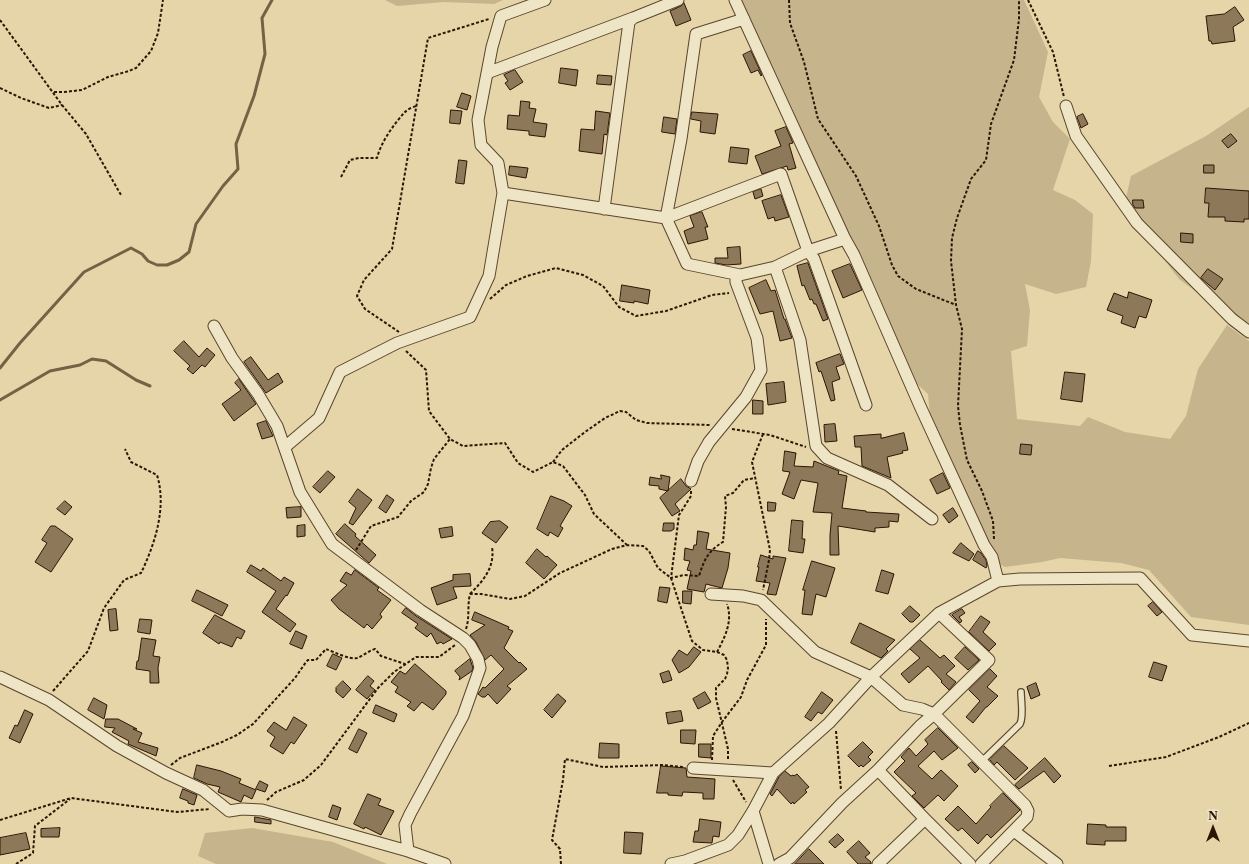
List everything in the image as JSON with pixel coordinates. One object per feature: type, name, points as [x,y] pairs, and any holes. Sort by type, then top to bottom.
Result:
[{"type":"street","points":[[285,447],[319,418],[340,372],[397,343],[470,317],[489,276],[503,193],[498,163],[481,145],[478,120],[492,47],[501,16],[545,0]]},
{"type":"street","points":[[487,73],[678,0]]},
{"type":"street","points":[[736,0],[845,240],[854,255],[920,406],[984,545],[992,557],[998,581]]},
{"type":"street","points":[[604,209],[629,22],[633,18]]},
{"type":"street","points":[[740,275],[687,264],[666,218],[681,139],[696,34],[744,19]]},
{"type":"street","points":[[1066,106],[1076,136],[1137,223],[1232,319],[1249,332]]},
{"type":"street","points":[[503,193],[666,218],[781,174],[808,251],[814,259],[866,405]]},
{"type":"street","points":[[691,481],[698,461],[709,442],[746,397],[761,370],[757,338],[735,279],[736,276],[775,267],[808,251],[845,240]]},
{"type":"street","points":[[775,267],[800,340],[816,446],[827,458],[888,485],[932,519]]},
{"type":"street","points":[[214,326],[232,358],[258,394],[277,426],[300,492],[332,544],[420,610],[463,638],[470,645],[478,659],[480,668],[463,716],[405,825],[408,851]]},
{"type":"street","points":[[671,864],[685,861],[728,845],[738,835],[753,811],[773,773],[834,716],[871,677],[939,613],[998,581],[1020,579],[1140,578],[1192,635],[1249,641]]},
{"type":"street","points":[[711,594],[743,596],[761,600],[815,652],[871,677],[903,705],[922,709],[934,714],[1028,810],[1027,817],[980,864]]},
{"type":"street","points":[[778,864],[790,858],[842,803],[878,770],[920,726],[989,660],[939,613]]},
{"type":"street","points":[[0,677],[49,700],[117,746],[166,773],[203,790],[229,810],[262,810],[408,851],[445,864]]},
{"type":"street","points":[[693,768],[773,773]]},
{"type":"street","points":[[878,770],[970,864]]},
{"type":"street","points":[[753,811],[769,864]]},
{"type":"street","points":[[878,864],[925,819]]},
{"type":"street","points":[[1014,831],[1057,864]]},
{"type":"lane","points":[[981,762],[1020,724],[1022,719],[1021,692]]},
{"type":"path","points":[[54,92],[82,90],[108,77],[136,68],[151,51],[158,34],[163,0]]},
{"type":"path","points":[[789,0],[790,23],[804,62],[818,119],[856,176],[879,226],[894,271],[898,276],[916,289],[956,305]]},
{"type":"path","points":[[994,543],[993,521],[968,460],[960,425],[958,406],[962,329],[956,305],[951,261],[952,238],[957,218],[971,179],[986,160],[991,124],[1014,60],[1019,19],[1019,0]]},
{"type":"path","points":[[1028,0],[1053,52],[1066,106]]},
{"type":"path","points":[[501,16],[428,38],[392,249],[364,280],[357,296],[365,309],[400,333],[397,343],[426,370],[429,411],[450,439],[463,446],[505,443],[518,463],[533,472],[553,462],[562,450],[585,432],[605,418],[620,411],[626,412],[636,420],[647,423],[710,425],[770,435],[806,447],[816,446]]},
{"type":"path","points":[[0,20],[62,105],[86,134],[121,195]]},
{"type":"path","points":[[0,83],[1,88],[21,98],[49,108],[62,105]]},
{"type":"path","points":[[341,176],[350,160],[359,158],[377,158],[379,150],[397,122],[406,111],[416,106]]},
{"type":"path","points":[[485,303],[506,285],[527,276],[556,268],[583,275],[603,286],[620,307],[636,316],[666,311],[712,295],[740,292]]},
{"type":"path","points":[[350,557],[372,526],[398,516],[411,501],[424,492],[428,484],[434,459],[450,439]]},
{"type":"path","points":[[49,700],[54,689],[88,651],[104,608],[124,580],[141,573],[151,552],[161,509],[160,485],[157,475],[131,462],[125,449]]},
{"type":"path","points":[[553,462],[563,466],[585,495],[594,514],[628,545]]},
{"type":"path","points":[[671,578],[684,575],[699,576],[704,560],[712,550],[723,542],[726,507],[725,496],[733,493],[744,480],[755,478]]},
{"type":"path","points":[[691,481],[691,496],[680,515],[671,578],[692,641],[704,650],[717,652],[724,655],[727,660],[728,668],[725,679],[716,688],[716,698],[728,749],[728,770],[743,799],[753,811]]},
{"type":"path","points":[[470,594],[481,594],[510,599],[525,596],[560,573],[612,549],[628,545],[643,546],[649,551],[658,568],[671,578]]},
{"type":"path","points":[[262,810],[267,800],[276,792],[304,780],[321,765],[378,688],[394,672],[416,657],[439,657],[463,638],[469,620],[470,594],[483,580],[490,567],[493,555],[492,547]]},
{"type":"path","points":[[717,652],[725,637],[730,617],[723,595]]},
{"type":"path","points":[[166,773],[172,763],[180,758],[222,742],[237,735],[253,724],[295,678],[306,662],[308,660],[316,660],[326,649],[352,659],[358,658],[368,651],[375,650],[381,656],[405,664]]},
{"type":"path","points":[[834,716],[842,803]]},
{"type":"path","points":[[1110,766],[1166,757],[1219,737],[1249,723]]},
{"type":"path","points":[[561,864],[560,849],[552,840],[563,780],[565,759],[603,767],[663,765],[693,768]]},
{"type":"path","points":[[0,820],[71,798],[177,812],[220,809],[229,810]]},
{"type":"path","points":[[16,864],[33,853],[35,826],[71,798]]},
{"type":"shaded area","points":[[385,0],[503,0],[494,4],[444,2],[397,6]]},
{"type":"shaded area","points":[[741,0],[1024,0],[1048,52],[1039,97],[1053,122],[1070,139],[1053,190],[1075,200],[1093,214],[1091,261],[1086,287],[1056,294],[1025,284],[1030,310],[1027,346],[1011,351],[1017,419],[1080,426],[1088,417],[1125,432],[1170,439],[1186,416],[1198,369],[1227,325],[1249,341],[1249,625],[1191,617],[1149,570],[1121,563],[1060,558],[1005,567],[994,561],[930,417],[928,394],[917,384],[780,82]]},
{"type":"shaded area","points":[[1249,107],[1249,331],[1179,279],[1124,207],[1131,176],[1206,136]]},
{"type":"shaded area","points":[[252,828],[333,842],[387,864],[216,864],[198,856],[205,833]]},
{"type":"building","points":[[684,3],[691,20],[676,26],[670,11]]},
{"type":"building","points":[[1235,7],[1244,20],[1233,27],[1235,41],[1212,44],[1211,41],[1209,41],[1206,16],[1224,14]]},
{"type":"building","points":[[751,51],[762,75],[761,76],[758,70],[751,73],[743,55]]},
{"type":"building","points":[[561,68],[578,70],[576,86],[559,83]]},
{"type":"building","points":[[515,70],[523,82],[510,90],[505,83],[508,81],[504,75]]},
{"type":"building","points":[[598,75],[612,76],[611,85],[597,84]]},
{"type":"building","points":[[462,93],[471,96],[467,110],[457,107]]},
{"type":"building","points":[[521,101],[530,102],[529,108],[536,109],[533,122],[547,124],[545,137],[529,135],[529,131],[507,129],[508,115],[519,116]]},
{"type":"building","points":[[451,110],[462,111],[460,124],[450,123]]},
{"type":"building","points":[[596,111],[610,113],[607,135],[604,134],[602,154],[579,151],[581,129],[594,130]]},
{"type":"building","points":[[692,112],[718,114],[715,134],[700,132],[701,121],[691,119]]},
{"type":"building","points":[[1083,114],[1088,124],[1081,128],[1077,117]]},
{"type":"building","points":[[664,117],[677,119],[675,134],[662,132]]},
{"type":"building","points":[[786,127],[793,143],[789,144],[796,168],[788,170],[787,166],[762,174],[755,156],[781,146],[775,131]]},
{"type":"building","points":[[1231,134],[1237,141],[1228,148],[1222,141]]},
{"type":"building","points":[[731,147],[749,149],[747,164],[729,162]]},
{"type":"building","points":[[459,160],[467,161],[464,184],[456,183]]},
{"type":"building","points":[[1204,165],[1214,165],[1214,173],[1204,173]]},
{"type":"building","points":[[510,166],[528,168],[526,178],[509,175]]},
{"type":"building","points":[[1206,188],[1249,191],[1249,219],[1244,219],[1244,222],[1225,221],[1225,217],[1208,217],[1209,203],[1205,203]]},
{"type":"building","points":[[761,189],[763,196],[755,199],[753,192]]},
{"type":"building","points":[[781,195],[789,217],[775,221],[774,217],[768,219],[762,201]]},
{"type":"building","points":[[1133,200],[1143,200],[1144,208],[1135,208],[1133,205]]},
{"type":"building","points":[[702,212],[708,227],[705,227],[708,239],[688,244],[684,231],[694,227],[690,216]]},
{"type":"building","points":[[1181,233],[1193,234],[1193,243],[1181,242]]},
{"type":"building","points":[[740,247],[741,264],[726,265],[715,263],[715,258],[728,258],[727,248]]},
{"type":"building","points":[[808,263],[828,319],[823,321],[816,304],[814,304],[812,299],[810,300],[804,285],[802,286],[797,266]]},
{"type":"building","points":[[850,264],[862,290],[843,298],[832,271]]},
{"type":"building","points":[[1208,269],[1223,279],[1215,290],[1201,278]]},
{"type":"building","points":[[766,280],[771,291],[775,290],[792,338],[780,341],[773,311],[760,314],[749,288]]},
{"type":"building","points":[[622,285],[650,290],[648,304],[634,301],[634,303],[620,301]]},
{"type":"building","points":[[1129,292],[1152,300],[1146,318],[1139,316],[1135,328],[1121,323],[1123,316],[1107,310],[1114,293],[1127,298]]},
{"type":"building","points":[[184,341],[199,357],[207,348],[215,355],[205,367],[202,365],[193,374],[187,369],[190,366],[174,351]]},
{"type":"building","points":[[840,354],[844,364],[836,367],[840,379],[832,382],[835,400],[831,401],[821,371],[819,372],[816,363]]},
{"type":"building","points":[[251,357],[268,380],[278,373],[283,382],[266,393],[244,362]]},
{"type":"building","points":[[1065,372],[1085,374],[1082,402],[1061,399]]},
{"type":"building","points":[[239,379],[256,404],[234,421],[222,404],[241,390],[235,383]]},
{"type":"building","points":[[784,382],[786,402],[768,405],[766,384]]},
{"type":"building","points":[[753,400],[763,401],[763,414],[753,414]]},
{"type":"building","points":[[266,421],[273,436],[262,439],[257,424]]},
{"type":"building","points":[[835,424],[837,441],[825,442],[824,425]]},
{"type":"building","points":[[904,433],[908,450],[902,451],[903,453],[887,457],[891,478],[862,466],[861,447],[855,447],[854,436],[881,434],[881,438]]},
{"type":"building","points":[[1021,444],[1032,445],[1031,455],[1020,454]]},
{"type":"building","points":[[785,451],[796,453],[794,466],[813,467],[814,461],[839,471],[838,474],[847,476],[842,508],[866,512],[899,514],[898,522],[889,521],[889,527],[875,528],[875,532],[838,526],[839,555],[830,555],[832,513],[813,512],[818,483],[801,480],[794,499],[782,494],[790,472],[783,471]]},
{"type":"building","points":[[328,471],[335,477],[320,493],[313,487]]},
{"type":"building","points":[[943,473],[950,488],[937,494],[930,480]]},
{"type":"building","points":[[661,475],[670,477],[668,491],[659,489],[659,486],[649,485],[650,477],[661,479]]},
{"type":"building","points":[[681,479],[686,486],[691,489],[675,504],[680,511],[672,516],[660,498]]},
{"type":"building","points":[[358,489],[372,500],[353,525],[349,523],[356,508],[349,502]]},
{"type":"building","points":[[387,495],[394,500],[386,513],[379,508]]},
{"type":"building","points":[[551,496],[572,506],[560,526],[563,528],[558,537],[550,532],[548,536],[537,529]]},
{"type":"building","points":[[65,501],[72,507],[65,515],[57,509]]},
{"type":"building","points":[[768,502],[776,503],[775,511],[768,511]]},
{"type":"building","points":[[301,507],[301,517],[287,518],[286,508]]},
{"type":"building","points":[[953,508],[958,516],[949,523],[943,515]]},
{"type":"building","points":[[792,520],[803,521],[802,539],[805,539],[803,553],[789,551]]},
{"type":"building","points":[[500,521],[508,527],[496,543],[482,533],[490,522]]},
{"type":"building","points":[[664,523],[674,523],[674,529],[671,531],[663,531]]},
{"type":"building","points":[[345,524],[356,534],[355,536],[376,555],[369,563],[336,534]]},
{"type":"building","points":[[305,525],[305,536],[297,537],[297,526]]},
{"type":"building","points":[[51,526],[55,526],[73,539],[51,572],[35,562],[47,543],[42,540]]},
{"type":"building","points":[[452,527],[453,536],[441,538],[439,529]]},
{"type":"building","points":[[698,531],[709,533],[706,549],[730,553],[728,568],[722,588],[706,584],[704,592],[687,589],[691,571],[687,570],[690,561],[684,560],[685,548],[693,550],[694,545],[696,545]]},
{"type":"building","points":[[961,543],[974,554],[969,561],[953,553]]},
{"type":"building","points":[[537,549],[557,565],[544,579],[526,563]]},
{"type":"building","points":[[978,551],[986,560],[986,568],[973,560]]},
{"type":"building","points":[[761,555],[773,559],[773,556],[786,558],[776,595],[767,594],[770,583],[756,581]]},
{"type":"building","points":[[812,561],[835,568],[826,597],[816,594],[812,615],[802,614],[805,590],[803,590]]},
{"type":"building","points":[[251,565],[261,571],[263,568],[281,581],[284,577],[294,583],[287,596],[286,595],[276,609],[296,624],[290,632],[262,612],[276,591],[247,572]]},
{"type":"building","points":[[355,570],[379,588],[377,590],[391,600],[380,614],[382,617],[372,629],[367,624],[364,628],[339,609],[331,600],[347,585],[340,581],[346,572],[351,575]]},
{"type":"building","points":[[882,570],[894,574],[888,594],[876,591]]},
{"type":"building","points":[[470,574],[471,586],[453,587],[457,598],[437,605],[431,588],[453,580],[453,575]]},
{"type":"building","points":[[660,587],[670,588],[667,603],[658,601]]},
{"type":"building","points":[[197,590],[228,605],[222,616],[192,601]]},
{"type":"building","points":[[683,591],[692,591],[691,604],[683,603]]},
{"type":"building","points":[[1153,602],[1162,612],[1157,616],[1148,606]]},
{"type":"building","points":[[910,606],[920,615],[913,622],[910,622],[902,614]]},
{"type":"building","points":[[406,608],[452,639],[443,644],[441,642],[437,644],[431,633],[427,637],[415,628],[418,624],[402,613]]},
{"type":"building","points":[[116,609],[118,630],[110,631],[108,610]]},
{"type":"building","points":[[962,609],[965,613],[959,617],[962,621],[960,623],[952,615]]},
{"type":"building","points":[[475,612],[509,627],[508,629],[513,631],[504,648],[527,669],[507,686],[511,689],[497,704],[488,694],[485,697],[482,697],[478,694],[483,687],[485,688],[504,669],[491,655],[485,660],[476,642],[470,635],[485,625],[472,620]]},
{"type":"building","points":[[215,615],[245,631],[241,639],[237,637],[232,647],[220,642],[219,644],[203,633]]},
{"type":"building","points":[[981,616],[990,622],[983,632],[996,644],[989,651],[969,632]]},
{"type":"building","points":[[140,619],[152,620],[150,634],[138,632]]},
{"type":"building","points":[[860,623],[895,640],[886,649],[888,651],[881,658],[851,643]]},
{"type":"building","points":[[296,631],[307,636],[302,649],[290,644]]},
{"type":"building","points":[[142,638],[156,640],[153,656],[160,657],[158,668],[159,683],[150,683],[150,671],[136,669]]},
{"type":"building","points":[[920,640],[940,658],[944,655],[955,666],[946,674],[956,682],[949,690],[928,666],[909,683],[901,674],[920,658],[910,649]]},
{"type":"building","points":[[694,647],[701,652],[689,667],[679,673],[672,660],[679,650],[687,655]]},
{"type":"building","points":[[965,647],[979,660],[968,670],[955,658]]},
{"type":"building","points":[[333,654],[342,658],[336,670],[327,666]]},
{"type":"building","points":[[470,659],[473,668],[472,671],[459,680],[460,677],[455,671]]},
{"type":"building","points":[[1154,662],[1167,666],[1162,681],[1149,677]]},
{"type":"building","points":[[415,664],[446,691],[446,694],[433,710],[422,702],[414,711],[407,706],[411,702],[395,692],[398,687],[391,682],[400,671],[405,674]]},
{"type":"building","points":[[990,669],[997,676],[987,687],[998,696],[986,707],[973,723],[966,717],[980,701],[969,690]]},
{"type":"building","points":[[669,671],[672,680],[663,683],[660,674]]},
{"type":"building","points":[[368,676],[374,681],[370,686],[375,690],[367,699],[356,690]]},
{"type":"building","points":[[343,681],[351,689],[343,698],[336,692],[336,688]]},
{"type":"building","points":[[1036,683],[1040,695],[1031,699],[1027,687]]},
{"type":"building","points":[[705,692],[711,702],[698,709],[693,699]]},
{"type":"building","points":[[822,692],[833,700],[822,714],[818,712],[811,721],[805,717]]},
{"type":"building","points":[[558,694],[566,701],[552,718],[544,710]]},
{"type":"building","points":[[94,698],[107,705],[104,719],[88,710]]},
{"type":"building","points":[[376,705],[397,714],[394,722],[373,713]]},
{"type":"building","points":[[25,710],[33,714],[20,743],[9,738],[15,725],[17,726]]},
{"type":"building","points":[[681,711],[683,721],[668,724],[666,713]]},
{"type":"building","points":[[294,717],[307,725],[294,744],[291,742],[283,754],[270,746],[275,737],[267,731],[274,722],[286,730]]},
{"type":"building","points":[[106,719],[118,719],[137,729],[133,729],[142,733],[138,742],[158,748],[156,756],[128,744],[129,741],[112,732],[115,728],[105,727]]},
{"type":"building","points":[[938,728],[958,748],[942,760],[934,751],[918,766],[932,779],[941,770],[958,786],[944,801],[938,795],[924,808],[912,796],[916,793],[894,772],[905,761],[901,757],[909,748],[916,756],[928,744],[925,740]]},
{"type":"building","points":[[359,729],[367,733],[357,753],[349,749]]},
{"type":"building","points":[[681,730],[696,730],[695,744],[681,743]]},
{"type":"building","points":[[863,742],[873,752],[868,757],[871,760],[863,767],[861,765],[859,767],[848,756]]},
{"type":"building","points":[[600,743],[619,744],[619,758],[599,758]]},
{"type":"building","points":[[699,744],[711,744],[711,758],[699,757]]},
{"type":"building","points":[[1004,746],[1028,768],[1015,780],[997,762],[994,765],[990,760]]},
{"type":"building","points":[[1045,758],[1061,776],[1054,783],[1044,771],[1019,789],[1015,785]]},
{"type":"building","points":[[972,762],[979,769],[975,773],[968,765]]},
{"type":"building","points":[[197,765],[221,771],[241,779],[239,783],[256,790],[252,799],[244,795],[241,802],[218,792],[220,787],[207,784],[194,778]]},
{"type":"building","points":[[661,766],[686,768],[687,777],[715,779],[714,799],[703,799],[703,793],[683,792],[682,796],[668,795],[668,793],[657,793]]},
{"type":"building","points":[[785,771],[791,776],[797,774],[809,787],[805,790],[807,792],[794,804],[793,802],[791,804],[777,789],[772,796],[770,794],[779,777]]},
{"type":"building","points":[[260,781],[268,785],[265,792],[256,789]]},
{"type":"building","points":[[183,789],[197,795],[194,805],[180,798]]},
{"type":"building","points":[[1003,793],[1020,810],[991,838],[987,834],[978,844],[962,828],[958,831],[945,819],[958,806],[976,824],[991,807],[990,806]]},
{"type":"building","points":[[368,794],[381,799],[378,805],[394,811],[381,835],[365,827],[364,829],[354,824]]},
{"type":"building","points":[[333,805],[341,808],[337,820],[329,817]]},
{"type":"building","points":[[255,817],[271,820],[271,824],[255,822]]},
{"type":"building","points":[[700,819],[721,822],[719,837],[713,836],[712,843],[693,842],[695,831],[698,831]]},
{"type":"building","points":[[1088,824],[1106,825],[1106,827],[1126,827],[1126,841],[1105,841],[1105,845],[1087,844]]},
{"type":"building","points":[[60,828],[59,837],[41,837],[41,829]]},
{"type":"building","points":[[625,832],[643,833],[641,854],[624,853]]},
{"type":"building","points":[[26,833],[30,849],[0,855],[0,838]]},
{"type":"building","points":[[838,834],[844,840],[835,848],[829,842]]},
{"type":"building","points":[[859,841],[870,853],[865,857],[871,862],[871,864],[858,864],[847,852]]},
{"type":"building","points":[[809,849],[824,864],[795,864]]},
{"type":"waterway","points":[[0,368],[20,343],[84,272],[131,248],[142,254],[148,261],[157,265],[167,265],[179,260],[189,252],[196,224],[223,186],[238,169],[236,144],[254,96],[265,54],[262,18],[272,0]]},
{"type":"waterway","points":[[0,400],[50,371],[80,365],[92,359],[106,361],[136,380],[150,386]]}]
